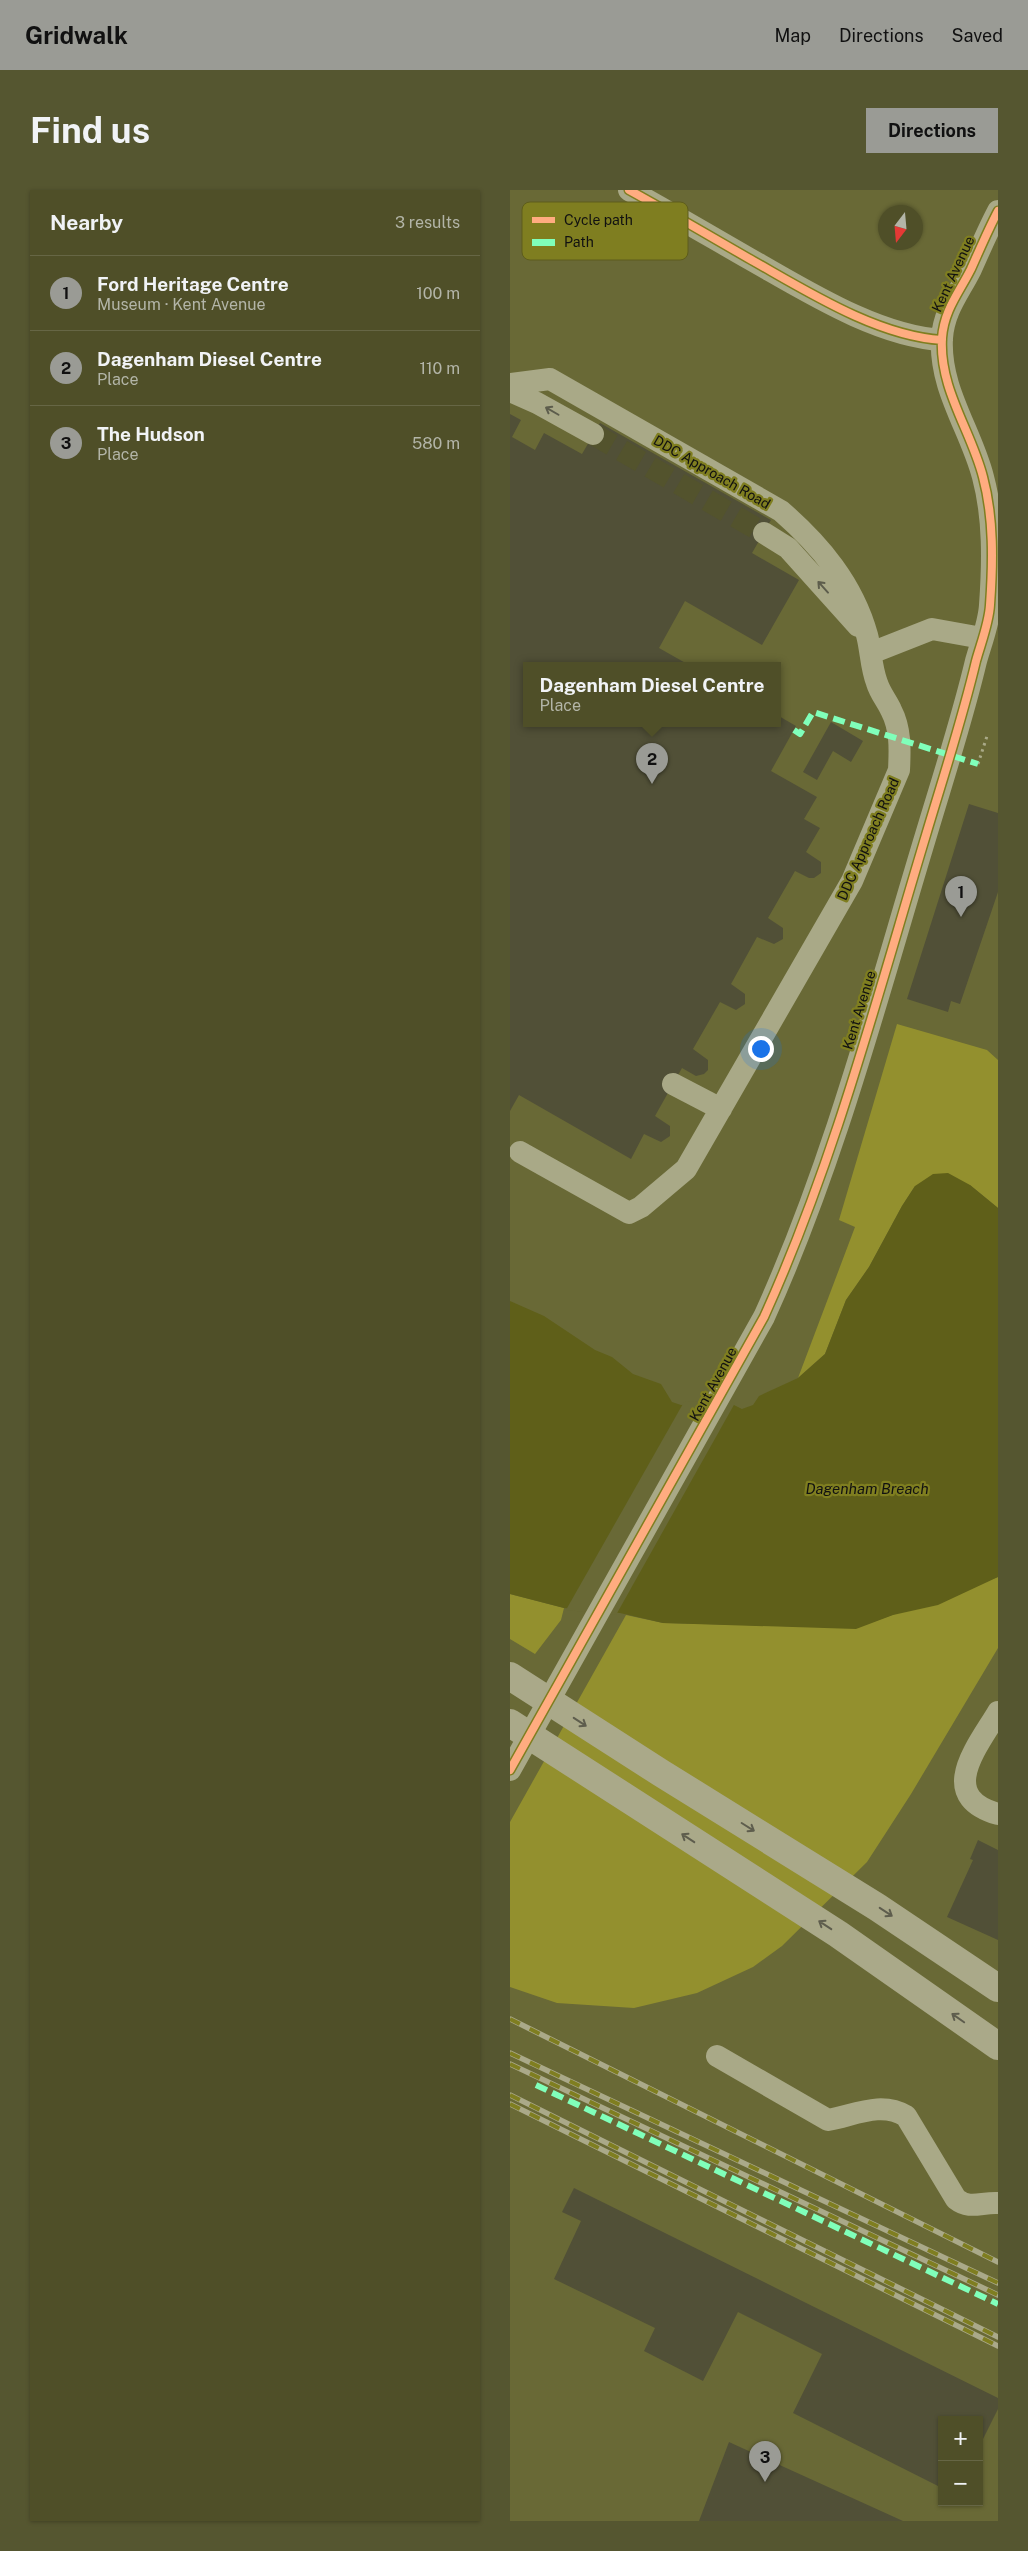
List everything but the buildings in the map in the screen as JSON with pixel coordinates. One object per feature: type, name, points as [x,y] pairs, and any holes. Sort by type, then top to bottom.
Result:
[{"type":"highway","points":[[510,1676],[661,1773],[885,1912],[998,1988]]},
{"type":"highway","points":[[510,1723],[838,1934],[998,2046]]},
{"type":"street","points":[[629,190],[650,202]]},
{"type":"street","name":"Kent Avenue","points":[[510,1770],[764,1317],[789,1262],[841,1115],[946,769],[994,597],[991,486],[952,401],[944,367],[942,340],[949,306],[971,268],[982,240],[998,211]]},
{"type":"street","points":[[688,224],[811,294],[866,319],[910,336],[942,340]]},
{"type":"street","name":"DDC Approach Road","points":[[510,384],[550,379],[781,511],[802,530],[828,558],[850,591],[869,645],[877,684],[892,712],[898,730],[899,770],[852,881],[686,1169],[641,1207],[629,1213],[520,1152]]},
{"type":"street","points":[[510,391],[538,402],[593,434]]},
{"type":"street","points":[[764,533],[788,548],[869,645],[932,629],[982,638]]},
{"type":"street","points":[[673,1084],[720,1109]]},
{"type":"street","points":[[998,1712],[968,1765],[964,1781],[965,1790],[975,1803],[998,1814]]},
{"type":"street","points":[[717,2056],[828,2120],[882,2108],[894,2109],[906,2116],[913,2126],[956,2199],[964,2206],[998,2203]]},
{"type":"path","points":[[978,764],[988,733]]},
{"type":"shaded area","points":[[897,1024],[987,1050],[998,1060],[998,1208],[970,1185],[915,1186],[869,1267],[846,1300],[825,1354],[798,1378],[855,1227],[839,1220]]},
{"type":"shaded area","points":[[998,1577],[998,1648],[911,1794],[867,1862],[782,1946],[753,1967],[697,1993],[634,2008],[557,2003],[510,1987],[510,1822],[626,1615],[663,1623],[856,1628]]},
{"type":"shaded area","points":[[510,1594],[564,1608],[561,1620],[535,1654],[510,1639]]},
{"type":"water","name":"Dagenham Breach","points":[[948,1173],[970,1185],[998,1208],[998,1577],[938,1605],[893,1615],[856,1629],[663,1623],[620,1613],[564,1608],[510,1594],[510,1301],[544,1316],[595,1350],[612,1357],[633,1374],[661,1384],[672,1402],[681,1405],[730,1403],[742,1409],[753,1405],[759,1396],[798,1378],[825,1354],[846,1300],[869,1267],[915,1186],[933,1174]]},
{"type":"pier","points":[[730,1401],[735,1403],[616,1615],[566,1610],[684,1402]]},
{"type":"tunnel","points":[[593,434],[764,533]]},
{"type":"railway","points":[[510,2019],[998,2262]]},
{"type":"railway","points":[[510,2053],[998,2283]]},
{"type":"railway","points":[[510,2064],[998,2295]]},
{"type":"railway","points":[[510,2095],[998,2337]]},
{"type":"railway","points":[[510,2104],[998,2346]]},
{"type":"marked path","points":[[794,730],[800,734],[813,712],[978,764]]},
{"type":"marked path","points":[[536,2085],[998,2304]]},
{"type":"cycle path","points":[[629,190],[650,202]]},
{"type":"cycle path","points":[[510,1770],[764,1317],[812,1200],[853,1079],[959,727],[989,612],[992,541],[987,493],[978,460],[945,375],[942,357],[942,338],[949,310],[971,269],[998,211]]},
{"type":"cycle path","points":[[688,224],[842,310],[892,330],[917,337],[942,340]]},
{"type":"place","name":"Dagenham Diesel Centre","points":[[652,784]]},
{"type":"place","name":"Ford Heritage Centre","points":[[961,917]]},
{"type":"place","name":"The Hudson","points":[[765,2482]]}]
